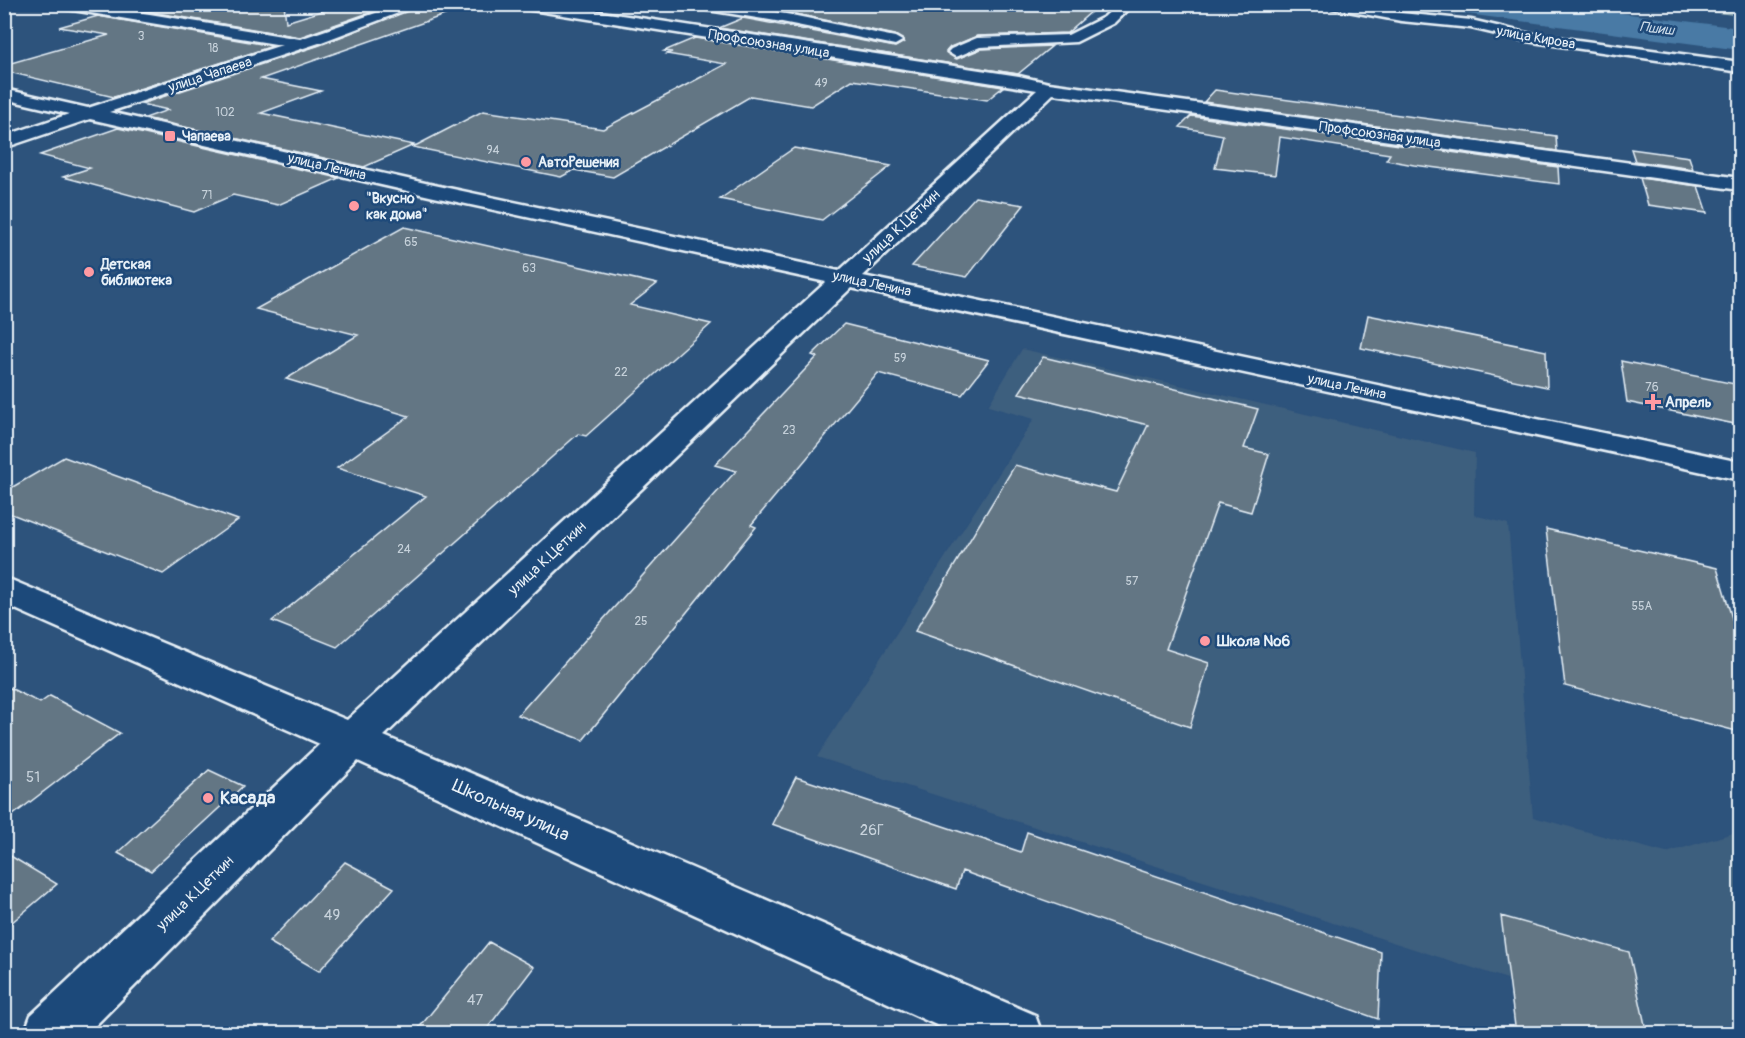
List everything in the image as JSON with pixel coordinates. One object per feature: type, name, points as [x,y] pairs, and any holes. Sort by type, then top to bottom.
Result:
[{"type":"street","points":[[61,4],[305,44]]},
{"type":"street","name":"улица Чапаева","points":[[4,142],[305,44],[416,4]]},
{"type":"street","name":"Профсоюзная улица","points":[[519,4],[1034,84],[1740,184]]},
{"type":"street","name":"Профсоюзная улица","points":[[696,4],[782,18],[910,44]]},
{"type":"street","name":"Профсоюзная улица","points":[[1034,84],[1002,69],[950,51],[977,43],[1071,39],[1109,20],[1127,4]]},
{"type":"street","name":"улица Кирова","points":[[1332,4],[1401,17],[1471,24],[1526,37],[1740,67]]},
{"type":"street","name":"улица К.Цеткин","points":[[50,1034],[352,740],[846,278],[1034,84]]},
{"type":"street","name":"улица Ленина","points":[[4,94],[434,191],[1740,471]]},
{"type":"street","name":"Школьная улица","points":[[4,589],[352,740],[1016,1034]]},
{"type":"shaded area","name":"Школа №6","points":[[1022,349],[1475,453],[1474,515],[1508,524],[1533,817],[1666,853],[1740,831],[1740,1033],[1675,1033],[817,757],[1034,419],[988,406]]},
{"type":"green space","points":[[1654,5],[1740,5],[1740,15]]},
{"type":"building","points":[[142,4],[284,4],[286,22],[345,4],[394,4],[300,37],[128,8]]},
{"type":"building","points":[[424,4],[458,4],[459,10],[261,79],[321,91],[261,113],[414,145],[364,167],[145,118],[168,110],[141,104],[320,45]]},
{"type":"building","points":[[775,4],[1100,4],[1067,33],[977,36],[950,47],[946,52],[957,59],[981,49],[1052,46],[1018,74],[719,28],[743,18],[895,47],[904,42],[895,35],[766,8]]},
{"type":"building","points":[[98,16],[273,46],[114,97],[4,71],[4,65],[109,35],[59,27]]},
{"type":"building","points":[[695,38],[1003,87],[987,100],[852,80],[811,106],[751,96],[613,177],[574,170],[561,177],[413,147],[483,111],[603,129],[726,64],[667,54],[672,52],[664,51]]},
{"type":"building","points":[[1215,90],[1556,136],[1557,151],[1204,102]]},
{"type":"building","points":[[1191,116],[1558,167],[1559,184],[1414,165],[1386,160],[1390,154],[1280,137],[1275,175],[1215,168],[1223,135],[1180,127]]},
{"type":"building","points":[[118,128],[339,178],[278,205],[233,195],[194,212],[63,177],[90,168],[40,155]]},
{"type":"building","points":[[794,148],[891,166],[822,220],[720,199]]},
{"type":"building","points":[[1631,149],[1689,157],[1693,169],[1635,161]]},
{"type":"building","points":[[1640,178],[1698,186],[1707,213],[1648,205]]},
{"type":"building","points":[[975,197],[1024,205],[967,277],[912,266]]},
{"type":"building","points":[[404,227],[657,284],[630,305],[711,324],[586,436],[578,434],[337,647],[272,621],[426,496],[337,468],[409,416],[286,379],[358,335],[256,309]]},
{"type":"building","points":[[1368,315],[1546,351],[1547,387],[1361,348]]},
{"type":"building","points":[[844,324],[989,360],[962,395],[878,373],[751,525],[756,527],[583,740],[518,715],[736,471],[715,465],[817,357],[812,355]]},
{"type":"building","points":[[1043,357],[1258,409],[1244,448],[1269,454],[1251,512],[1218,503],[1166,649],[1209,663],[1190,727],[915,631],[1015,465],[1116,492],[1148,425],[1019,393]]},
{"type":"building","points":[[1621,361],[1740,385],[1740,425],[1627,402]]},
{"type":"building","points":[[64,457],[238,520],[163,574],[4,511],[4,492]]},
{"type":"building","points":[[1546,529],[1717,568],[1740,645],[1740,732],[1565,686]]},
{"type":"building","points":[[4,685],[40,703],[50,696],[120,733],[4,822]]},
{"type":"building","points":[[209,770],[243,786],[151,871],[118,853]]},
{"type":"building","points":[[796,777],[1021,852],[1027,832],[1381,952],[1378,1019],[962,871],[956,889],[772,824]]},
{"type":"building","points":[[4,852],[57,884],[4,929]]},
{"type":"building","points":[[345,862],[394,888],[319,971],[269,942]]},
{"type":"building","points":[[1501,916],[1629,952],[1647,1034],[1516,1034]]},
{"type":"building","points":[[489,942],[534,967],[483,1034],[414,1034]]},
{"type":"waterway","name":"Пшиш","points":[[1467,4],[1740,39]]},
{"type":"place","name":"Чапаева","points":[[170,136]]},
{"type":"place","name":"АвтоРешения","points":[[526,162]]},
{"type":"place","name":"\"Вкусно как дома\"","points":[[354,206]]},
{"type":"place","name":"Детская библиотека","points":[[89,272]]},
{"type":"place","name":"Апрель","points":[[1653,402]]},
{"type":"place","name":"Школа №6","points":[[1205,641]]},
{"type":"place","name":"Касада","points":[[208,798]]}]
